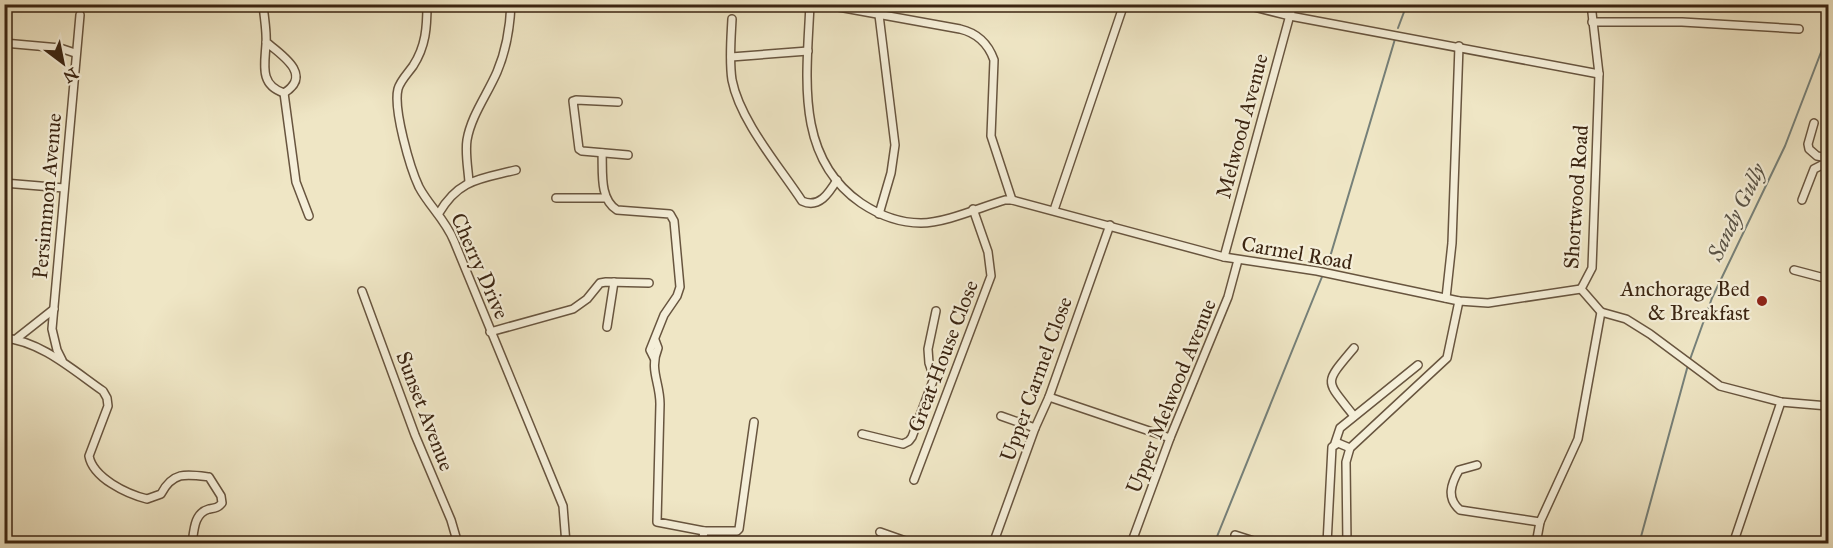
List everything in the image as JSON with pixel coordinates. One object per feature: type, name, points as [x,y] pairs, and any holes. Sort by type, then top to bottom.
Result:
[{"type":"street","points":[[263,4],[266,42],[264,64],[268,80],[276,90],[284,93]]},
{"type":"street","name":"Cherry Drive","points":[[427,4],[427,32],[423,47],[398,88],[398,104],[410,164],[420,188],[448,226],[563,506],[566,543]]},
{"type":"street","points":[[469,182],[466,148],[468,137],[501,60],[510,25],[511,4]]},
{"type":"street","points":[[810,4],[807,83],[810,126],[819,154],[846,192],[879,214],[923,224],[938,222],[973,209],[1012,200],[991,136],[994,60],[990,50],[973,32],[822,4]]},
{"type":"street","points":[[1053,210],[1124,4]]},
{"type":"street","points":[[1242,4],[1290,16],[1599,74]]},
{"type":"street","name":"Melwood Avenue","points":[[1224,257],[1293,4]]},
{"type":"street","name":"Shortwood Road","points":[[1591,4],[1599,74],[1592,268],[1581,289],[1601,312]]},
{"type":"street","name":"Persimmon Avenue","points":[[63,361],[52,328],[80,15]]},
{"type":"street","points":[[879,15],[895,145],[891,173],[879,214]]},
{"type":"street","points":[[732,19],[730,57],[732,78],[737,98],[746,118],[802,201],[816,204],[830,192],[837,180]]},
{"type":"street","points":[[1592,22],[1682,22],[1798,29]]},
{"type":"street","points":[[266,42],[287,59],[296,75],[296,82],[284,93]]},
{"type":"street","points":[[4,43],[60,48],[75,53]]},
{"type":"street","points":[[1446,298],[1452,243],[1459,46]]},
{"type":"street","points":[[730,57],[808,51]]},
{"type":"street","points":[[284,93],[296,182],[309,216]]},
{"type":"street","points":[[618,102],[573,101],[579,149],[582,152],[628,155]]},
{"type":"street","points":[[1814,123],[1808,144],[1809,149],[1817,156],[1828,158]]},
{"type":"street","points":[[602,153],[608,203],[617,210],[667,213],[673,216],[680,288],[664,315],[655,339],[658,348],[653,370],[660,395],[656,519],[660,524],[704,531],[737,531],[739,529],[754,422]]},
{"type":"street","points":[[1802,200],[1814,169],[1828,165]]},
{"type":"street","points":[[439,213],[450,196],[469,182],[516,170]]},
{"type":"street","points":[[4,183],[64,188]]},
{"type":"street","points":[[556,198],[606,198]]},
{"type":"street","name":"Carmel Road","points":[[1012,200],[1224,257],[1317,271],[1459,301],[1488,303],[1581,289]]},
{"type":"street","name":"Great House Close","points":[[914,480],[991,276],[988,252],[973,209]]},
{"type":"street","name":"Upper Carmel Close","points":[[993,543],[1035,428],[1049,397],[1110,225]]},
{"type":"street","name":"Upper Melwood Avenue","points":[[1131,543],[1170,438],[1228,297],[1238,260]]},
{"type":"street","points":[[1794,270],[1828,279]]},
{"type":"street","points":[[607,327],[614,282]]},
{"type":"street","points":[[490,332],[573,309],[587,299],[600,284],[649,283]]},
{"type":"street","name":"Sunset Avenue","points":[[362,291],[458,543]]},
{"type":"street","points":[[1347,543],[1347,462],[1350,448],[1447,358],[1459,301]]},
{"type":"street","points":[[15,339],[54,309]]},
{"type":"street","points":[[862,434],[905,443],[912,437],[934,378],[929,363],[928,349],[936,311]]},
{"type":"street","points":[[1536,543],[1540,522],[1578,439],[1601,312],[1626,319],[1720,386],[1781,402],[1828,406]]},
{"type":"street","points":[[4,338],[15,339],[63,361],[103,391],[107,398],[106,414],[89,456],[93,467],[116,487],[147,499],[161,494],[166,485],[175,477],[187,473],[209,477],[222,503],[218,508],[201,512],[197,517],[192,543]]},
{"type":"street","points":[[1354,348],[1333,374],[1330,382],[1354,416]]},
{"type":"street","points":[[1327,543],[1332,447],[1337,432],[1418,365]]},
{"type":"street","points":[[1049,397],[1170,438]]},
{"type":"street","points":[[1733,543],[1781,402]]},
{"type":"street","points":[[922,413],[938,418]]},
{"type":"street","points":[[1001,416],[1035,428]]},
{"type":"street","points":[[1335,443],[1341,443],[1350,448]]},
{"type":"street","points":[[1476,465],[1459,470],[1451,484],[1451,494],[1456,507],[1460,510],[1540,522]]},
{"type":"street","points":[[702,543],[704,531]]},
{"type":"street","points":[[880,532],[914,543]]},
{"type":"street","points":[[1235,535],[1263,543]]},
{"type":"waterway","points":[[1398,28],[1407,4]]},
{"type":"waterway","name":"Sandy Gully","points":[[1639,544],[1688,365],[1712,298],[1785,146],[1828,34]]},
{"type":"waterway","points":[[1214,544],[1330,257],[1395,39]]},
{"type":"place","name":"Anchorage Bed & Breakfast","points":[[1762,301]]}]
